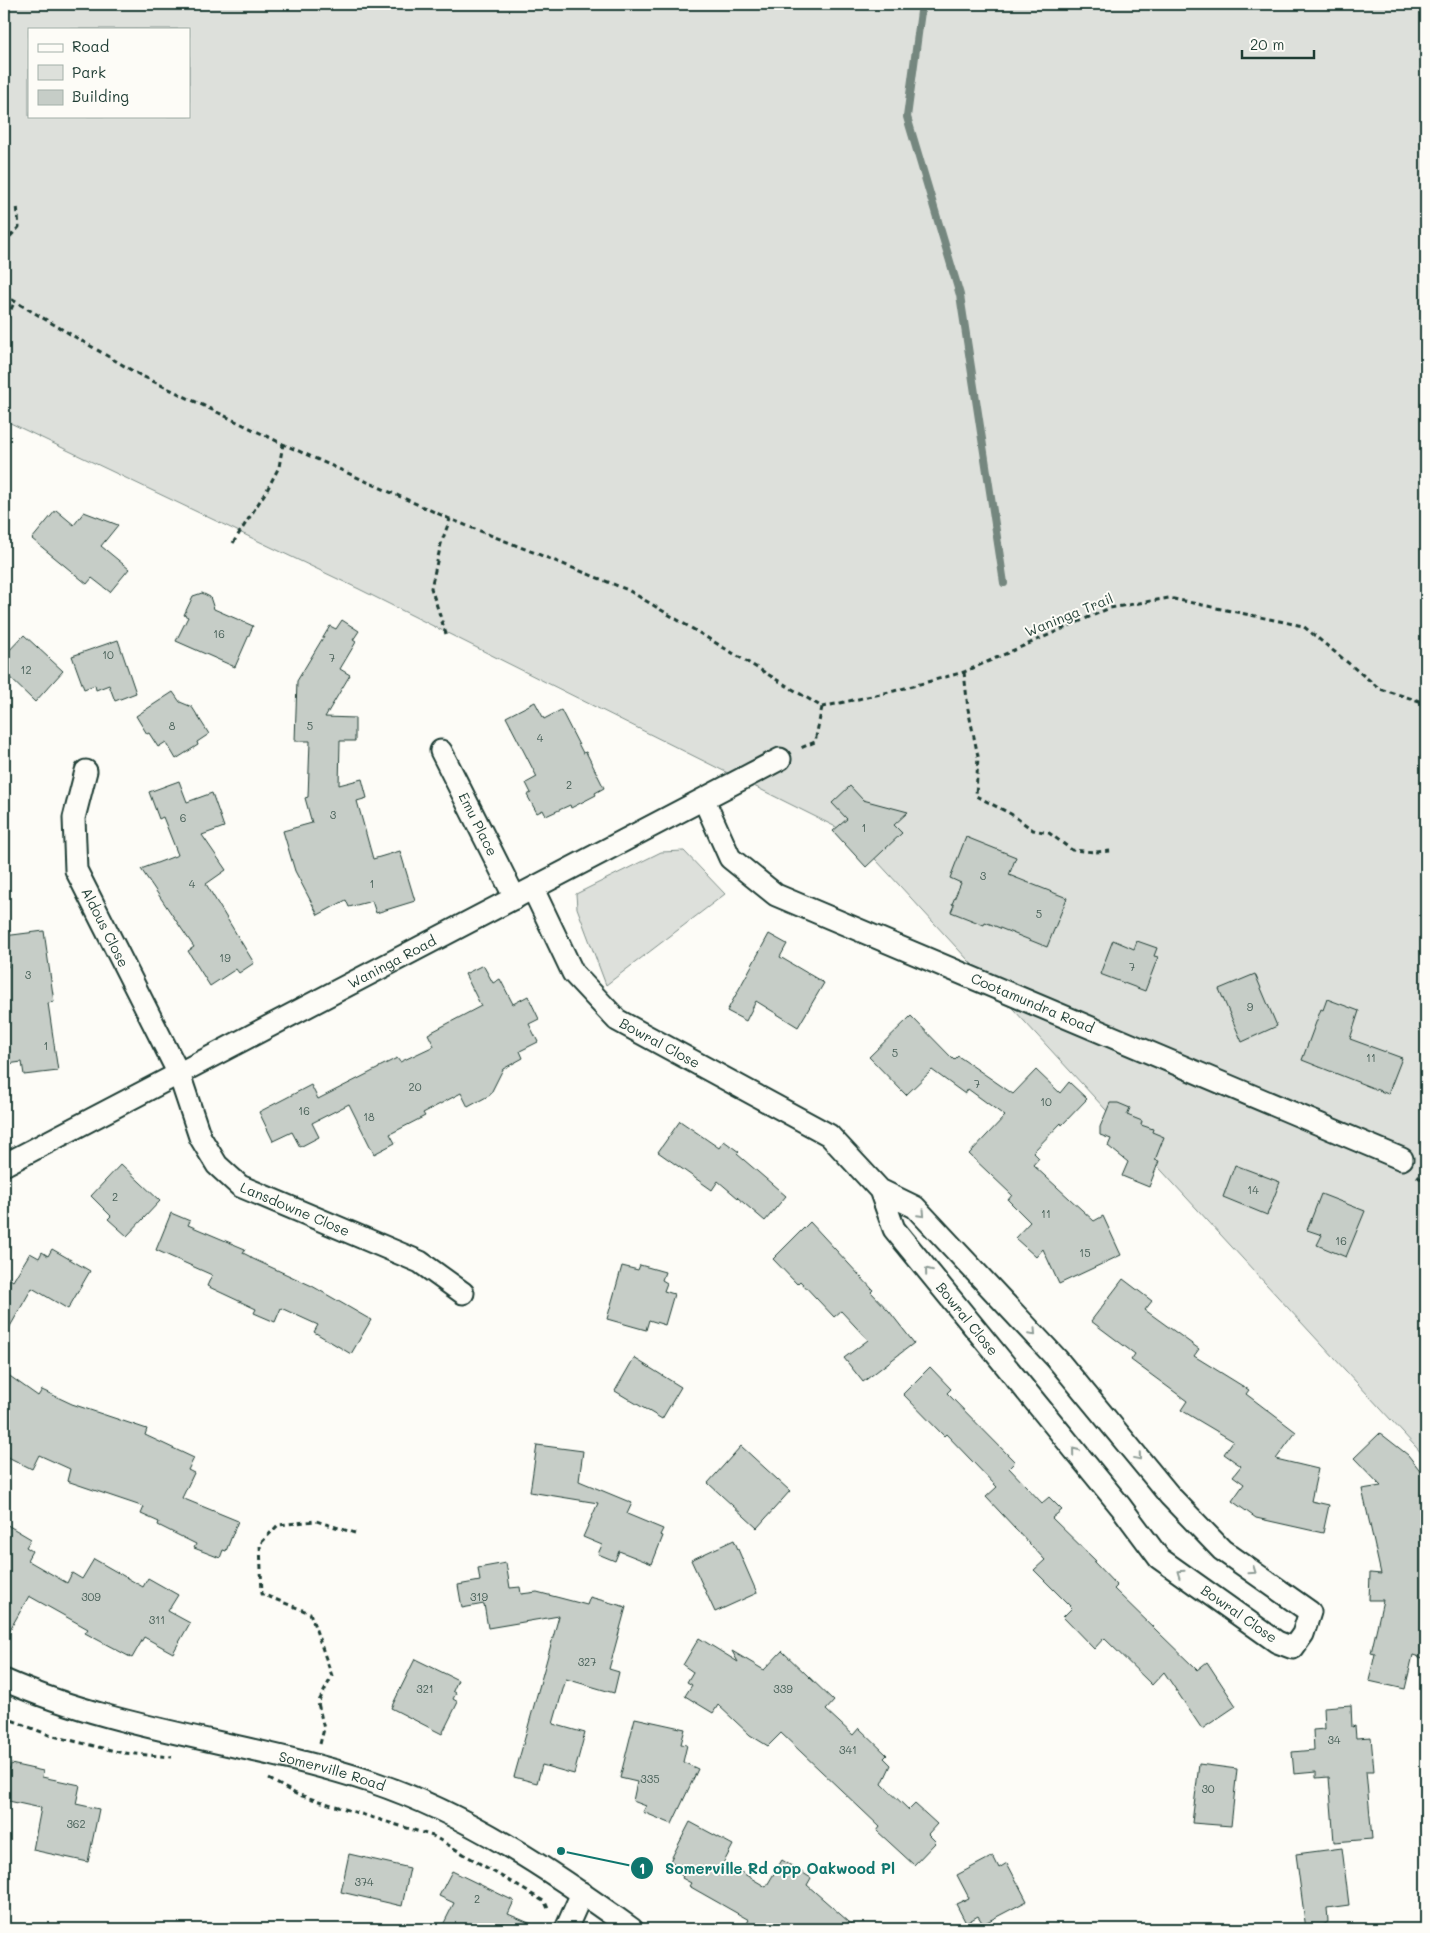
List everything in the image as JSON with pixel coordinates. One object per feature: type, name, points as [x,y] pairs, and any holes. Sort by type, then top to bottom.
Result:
[{"type":"street","name":"Emu Place","points":[[441,751],[524,893]]},
{"type":"street","name":"Waninga Road","points":[[4,1165],[780,759]]},
{"type":"street","name":"Aldous Close","points":[[86,771],[74,818],[76,870],[179,1074]]},
{"type":"street","name":"Cootamundra Road","points":[[704,800],[730,858],[776,896],[1402,1159]]},
{"type":"street","name":"Bowral Close","points":[[524,893],[573,973],[617,1020],[829,1135],[880,1190],[915,1208],[1057,1359],[1170,1496],[1222,1550],[1310,1612],[1303,1634],[1293,1648],[1276,1642],[1159,1558],[1121,1507],[894,1229],[880,1190]]},
{"type":"street","name":"Lansdowne Close","points":[[179,1074],[200,1137],[217,1166],[240,1186],[420,1262],[463,1293]]},
{"type":"street","name":"Somerville Road","points":[[4,1680],[69,1704],[121,1720],[314,1765],[373,1782],[429,1804],[498,1840],[582,1893],[632,1929]]},
{"type":"street","points":[[559,1924],[582,1893]]},
{"type":"path","points":[[4,243],[19,227],[17,205]]},
{"type":"path","points":[[4,295],[138,374],[283,444],[450,519],[628,590],[822,707],[815,742],[780,759]]},
{"type":"path","points":[[4,326],[15,300]]},
{"type":"path","points":[[233,543],[268,490],[279,467],[283,444]]},
{"type":"path","points":[[446,634],[431,588],[441,544],[450,519]]},
{"type":"path","name":"Waninga Trail","points":[[822,707],[894,691],[964,672],[1110,608],[1169,598],[1302,626],[1380,689],[1426,704]]},
{"type":"path","points":[[964,672],[968,708],[978,756],[976,796],[1011,814],[1033,830],[1049,833],[1072,850],[1112,851]]},
{"type":"path","points":[[314,1765],[324,1729],[318,1703],[332,1676],[310,1613],[262,1594],[260,1544],[278,1525],[316,1521],[356,1533]]},
{"type":"path","points":[[4,1717],[49,1735],[123,1753],[173,1757]]},
{"type":"path","points":[[263,1778],[272,1780],[296,1794],[432,1836],[545,1902],[559,1924]]},
{"type":"green space","points":[[4,4],[1426,4],[1426,1458],[854,836],[359,589],[4,420]]},
{"type":"green space","points":[[684,851],[725,894],[606,985],[577,908],[576,894],[661,852]]},
{"type":"building","points":[[56,510],[74,525],[84,512],[118,525],[101,546],[129,569],[110,592],[92,578],[87,584],[32,539]]},
{"type":"building","points":[[202,593],[210,597],[214,609],[253,626],[235,667],[176,641],[188,617],[184,615],[193,596]]},
{"type":"building","points":[[342,620],[359,631],[353,640],[356,642],[340,669],[350,675],[325,717],[355,718],[355,741],[340,741],[339,785],[362,779],[367,798],[357,801],[373,859],[400,851],[415,901],[376,913],[372,901],[349,907],[346,900],[318,915],[295,871],[283,831],[312,823],[305,798],[308,797],[310,741],[295,741],[297,681],[330,626],[336,629]]},
{"type":"building","points":[[24,635],[63,671],[35,702],[4,672],[4,656]]},
{"type":"building","points":[[118,640],[136,693],[115,701],[109,685],[96,690],[95,685],[84,689],[72,656]]},
{"type":"building","points":[[173,692],[180,702],[192,707],[209,734],[197,742],[198,745],[176,759],[166,742],[158,747],[136,716]]},
{"type":"building","points":[[535,702],[544,719],[561,710],[583,753],[586,752],[604,788],[595,793],[596,795],[571,808],[570,805],[546,816],[543,810],[537,813],[527,795],[531,793],[526,783],[537,777],[506,717]]},
{"type":"building","points":[[179,781],[187,802],[212,793],[224,827],[202,835],[226,870],[206,884],[254,963],[239,973],[236,969],[210,986],[188,951],[194,947],[141,869],[178,855],[163,817],[159,819],[149,792]]},
{"type":"building","points":[[850,786],[863,800],[908,812],[894,825],[902,833],[866,867],[833,831],[847,819],[832,803]]},
{"type":"building","points":[[966,837],[1016,857],[1009,875],[1067,898],[1047,947],[985,922],[984,925],[951,912],[954,905],[952,904],[961,883],[950,878]]},
{"type":"building","points":[[44,931],[54,1002],[48,1003],[58,1071],[24,1075],[22,1062],[7,1064],[4,1037],[4,968],[8,967],[4,936]]},
{"type":"building","points":[[769,934],[787,944],[780,957],[824,983],[798,1027],[756,1001],[746,1021],[727,1011]]},
{"type":"building","points":[[1113,940],[1134,949],[1137,941],[1157,948],[1154,956],[1158,957],[1145,991],[1100,974]]},
{"type":"building","points":[[483,965],[493,983],[500,979],[513,1004],[528,996],[539,1019],[529,1024],[538,1042],[520,1051],[523,1058],[503,1069],[490,1095],[468,1107],[461,1093],[423,1113],[425,1116],[390,1134],[395,1143],[374,1154],[349,1104],[312,1123],[319,1137],[300,1147],[292,1132],[273,1141],[259,1112],[311,1085],[318,1099],[397,1058],[400,1062],[434,1046],[428,1034],[481,1006],[465,974]]},
{"type":"building","points":[[1255,974],[1277,1026],[1242,1042],[1219,989]]},
{"type":"building","points":[[1327,999],[1359,1011],[1350,1039],[1402,1058],[1388,1094],[1302,1060],[1321,1009],[1323,1010]]},
{"type":"building","points":[[911,1016],[954,1060],[958,1056],[1013,1094],[1036,1070],[1060,1093],[1069,1082],[1087,1099],[1033,1152],[1039,1158],[1033,1165],[1094,1221],[1103,1216],[1121,1255],[1059,1284],[1043,1249],[1036,1257],[1015,1238],[1030,1222],[1008,1200],[1012,1195],[969,1154],[1005,1116],[968,1089],[965,1094],[932,1070],[906,1095],[869,1057]]},
{"type":"building","points":[[1110,1103],[1118,1103],[1130,1108],[1127,1115],[1142,1121],[1141,1125],[1153,1129],[1152,1132],[1164,1137],[1155,1160],[1159,1161],[1149,1187],[1122,1176],[1128,1162],[1108,1146],[1111,1139],[1100,1135],[1100,1127]]},
{"type":"building","points":[[680,1121],[719,1148],[724,1141],[739,1152],[737,1154],[786,1196],[765,1221],[718,1181],[712,1190],[658,1152]]},
{"type":"building","points":[[121,1164],[160,1201],[127,1236],[108,1219],[111,1216],[91,1196]]},
{"type":"building","points":[[1235,1165],[1280,1182],[1267,1215],[1223,1197]]},
{"type":"building","points":[[1321,1194],[1365,1211],[1346,1257],[1317,1245],[1322,1235],[1307,1230]]},
{"type":"building","points":[[171,1213],[190,1221],[188,1225],[245,1249],[243,1253],[251,1258],[312,1286],[371,1320],[351,1354],[314,1332],[318,1325],[281,1308],[275,1322],[254,1313],[256,1309],[207,1286],[212,1275],[156,1250]]},
{"type":"building","points":[[810,1222],[873,1290],[871,1292],[889,1311],[914,1343],[863,1382],[844,1358],[868,1340],[841,1311],[834,1317],[800,1281],[797,1284],[773,1259]]},
{"type":"building","points":[[52,1249],[90,1271],[68,1309],[32,1288],[4,1337],[4,1275],[13,1281],[30,1253],[39,1258],[42,1252],[48,1256]]},
{"type":"building","points":[[640,1265],[665,1272],[662,1280],[667,1283],[664,1291],[674,1294],[665,1325],[649,1320],[646,1330],[607,1319],[622,1266],[638,1270]]},
{"type":"building","points":[[1123,1279],[1152,1301],[1145,1310],[1199,1349],[1194,1356],[1249,1390],[1246,1394],[1296,1432],[1276,1459],[1318,1469],[1311,1501],[1329,1505],[1323,1533],[1256,1518],[1232,1501],[1244,1484],[1233,1476],[1241,1466],[1224,1454],[1233,1441],[1181,1410],[1187,1401],[1131,1360],[1135,1354],[1091,1321]]},
{"type":"building","points":[[634,1358],[681,1387],[662,1419],[615,1391]]},
{"type":"building","points":[[930,1367],[951,1389],[947,1393],[1015,1462],[1009,1468],[1042,1503],[1049,1497],[1062,1510],[1052,1518],[1096,1561],[1094,1562],[1117,1586],[1114,1589],[1197,1670],[1207,1662],[1236,1706],[1202,1729],[1164,1672],[1152,1685],[1104,1638],[1094,1649],[1063,1617],[1072,1608],[1034,1570],[1045,1560],[986,1497],[997,1487],[946,1434],[944,1436],[903,1394]]},
{"type":"building","points":[[4,1372],[38,1396],[42,1390],[72,1404],[147,1429],[145,1435],[194,1458],[188,1470],[194,1473],[182,1498],[238,1521],[226,1551],[223,1550],[220,1558],[194,1548],[196,1544],[158,1525],[159,1522],[141,1514],[144,1507],[67,1481],[70,1469],[39,1455],[32,1469],[4,1455]]},
{"type":"building","points":[[1380,1433],[1408,1455],[1426,1478],[1426,1659],[1413,1655],[1405,1689],[1369,1681],[1375,1654],[1371,1653],[1383,1600],[1369,1600],[1370,1573],[1381,1574],[1362,1489],[1381,1486],[1354,1458]]},
{"type":"building","points":[[537,1445],[583,1451],[579,1481],[632,1503],[627,1514],[663,1529],[660,1535],[663,1536],[652,1564],[619,1551],[615,1561],[598,1554],[602,1545],[583,1537],[598,1503],[530,1492]]},
{"type":"building","points":[[741,1446],[790,1491],[757,1528],[708,1483]]},
{"type":"building","points":[[4,1523],[31,1539],[26,1547],[32,1551],[27,1560],[67,1583],[72,1573],[82,1579],[94,1559],[143,1587],[148,1578],[178,1595],[168,1611],[190,1623],[173,1653],[144,1637],[132,1658],[85,1633],[88,1629],[29,1596],[4,1640]]},
{"type":"building","points":[[734,1540],[757,1593],[715,1612],[691,1560]]},
{"type":"building","points":[[506,1563],[510,1588],[520,1587],[521,1594],[537,1592],[587,1605],[590,1597],[626,1607],[609,1669],[619,1672],[614,1693],[566,1679],[553,1724],[585,1733],[574,1774],[542,1765],[537,1783],[514,1777],[559,1616],[488,1628],[484,1604],[462,1608],[458,1585],[480,1581],[478,1568]]},
{"type":"building","points":[[699,1638],[738,1662],[732,1651],[764,1670],[782,1651],[834,1701],[826,1710],[853,1735],[859,1728],[887,1755],[884,1758],[891,1765],[882,1784],[909,1810],[915,1804],[937,1824],[928,1834],[936,1842],[914,1865],[877,1831],[880,1827],[781,1733],[768,1746],[750,1735],[718,1705],[713,1713],[685,1696],[692,1685],[687,1682],[693,1672],[683,1665]]},
{"type":"building","points":[[415,1659],[458,1680],[453,1691],[456,1693],[453,1699],[458,1702],[442,1734],[391,1708]]},
{"type":"building","points":[[1351,1705],[1352,1727],[1355,1726],[1356,1738],[1371,1737],[1374,1771],[1366,1771],[1372,1839],[1334,1842],[1329,1777],[1316,1778],[1316,1772],[1294,1774],[1292,1752],[1314,1750],[1313,1730],[1325,1729],[1324,1707]]},
{"type":"building","points":[[635,1718],[685,1729],[681,1744],[687,1745],[683,1762],[698,1769],[672,1824],[643,1812],[646,1806],[633,1801],[637,1782],[620,1778]]},
{"type":"building","points":[[11,1764],[43,1771],[42,1777],[80,1785],[76,1804],[99,1809],[88,1862],[33,1850],[41,1808],[4,1800],[4,1768],[10,1769]]},
{"type":"building","points":[[1199,1764],[1237,1769],[1231,1826],[1192,1823]]},
{"type":"building","points":[[690,1822],[733,1845],[724,1862],[766,1887],[782,1860],[811,1878],[807,1885],[857,1929],[743,1929],[749,1920],[689,1886],[691,1883],[670,1869],[674,1863],[670,1861]]},
{"type":"building","points":[[1342,1848],[1349,1905],[1327,1908],[1328,1922],[1318,1928],[1306,1929],[1296,1854]]},
{"type":"building","points":[[349,1854],[410,1868],[402,1906],[341,1892]]},
{"type":"building","points":[[993,1856],[999,1868],[1007,1863],[1027,1901],[983,1924],[978,1916],[966,1923],[956,1904],[969,1898],[957,1875]]},
{"type":"building","points":[[452,1871],[514,1901],[508,1914],[543,1929],[441,1929],[454,1903],[439,1896]]},
{"type":"waterway","points":[[922,4],[907,117],[960,295],[1004,583]]},
{"type":"place","name":"Somerville Rd opp Oakwood Pl","points":[[561,1851]]}]
